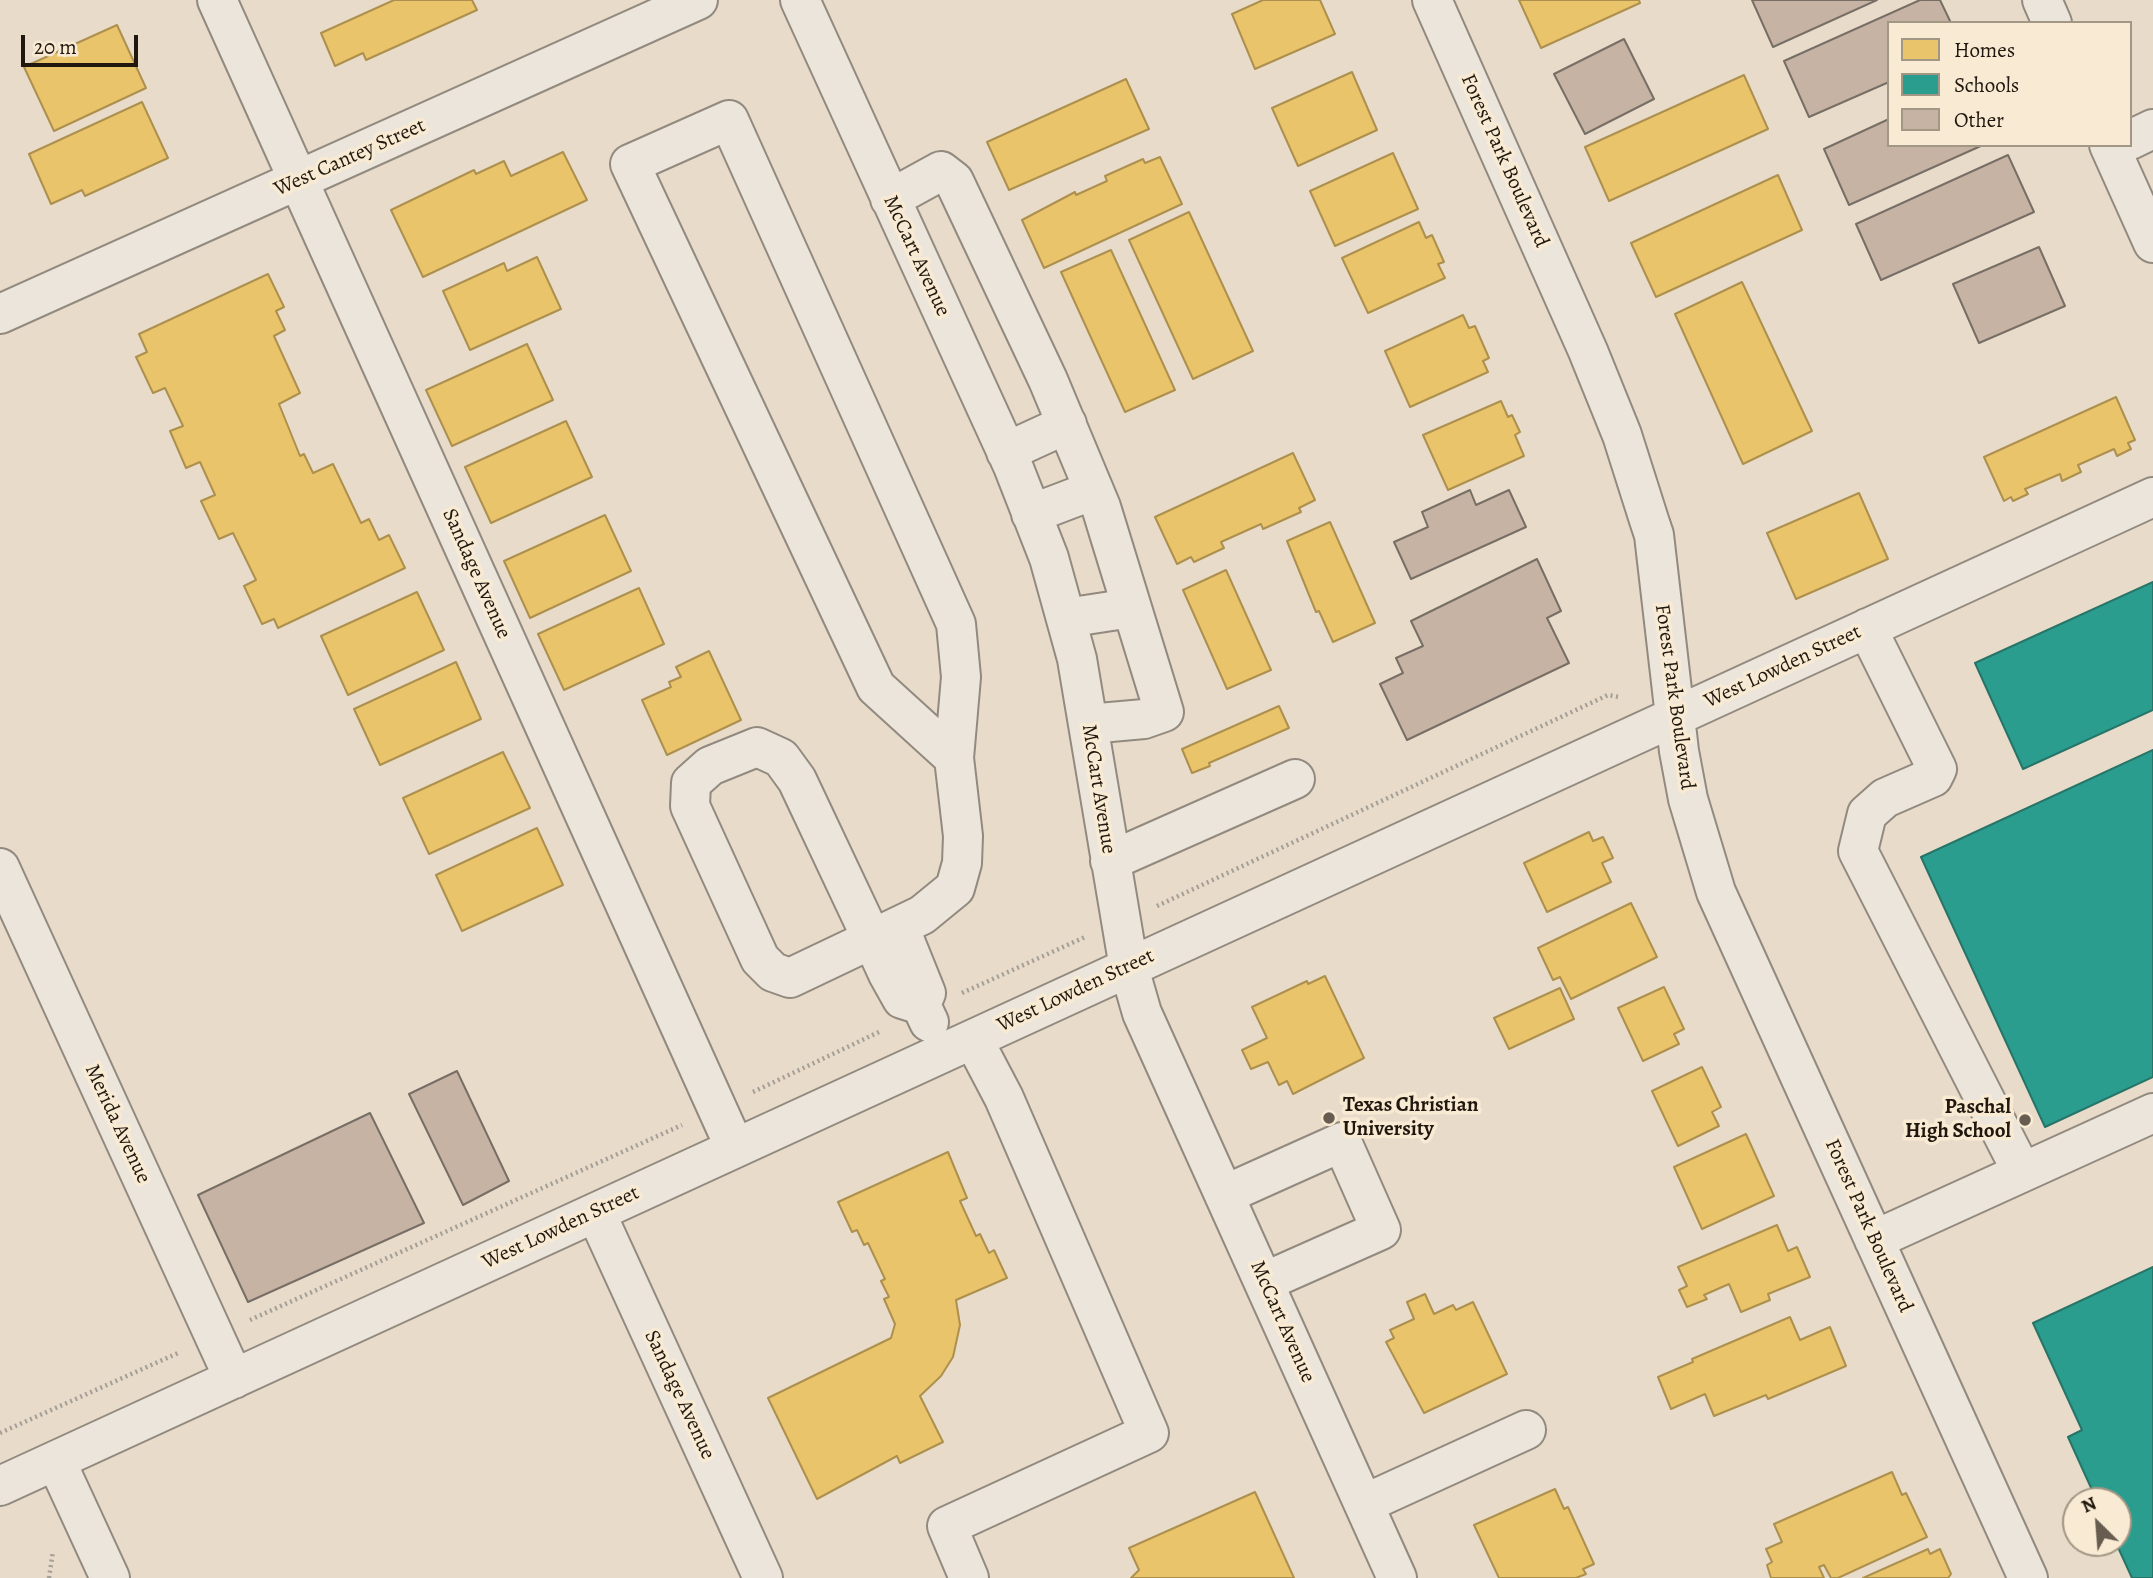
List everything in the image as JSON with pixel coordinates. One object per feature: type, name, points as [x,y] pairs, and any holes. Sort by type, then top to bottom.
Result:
[{"type":"street","name":"Sandage Avenue","points":[[217,0],[735,1148]]},
{"type":"street","name":"West Cantey Street","points":[[0,314],[698,0]]},
{"type":"street","name":"McCart Avenue","points":[[800,0],[1006,452],[1049,558],[1077,659],[1129,968],[1142,1013],[1398,1578]]},
{"type":"street","name":"Forest Park Boulevard","points":[[1432,0],[1588,351],[1622,435],[1654,535],[1673,717],[1688,799],[1716,892],[2028,1578]]},
{"type":"street","points":[[2042,0],[2051,21]]},
{"type":"street","points":[[954,758],[876,687],[630,164],[729,120],[956,624],[961,677],[954,758],[963,836],[962,863],[955,888],[922,915],[886,932],[790,978],[774,972],[760,958],[690,806],[691,783],[710,766],[757,747],[781,758],[797,780],[886,932],[902,999],[922,1008],[958,1046],[1009,1109],[1149,1433],[947,1526],[969,1578]]},
{"type":"street","points":[[2132,138],[2153,129]]},
{"type":"street","points":[[2118,147],[2153,243]]},
{"type":"street","points":[[890,199],[941,171],[954,181],[1094,490],[1164,712],[1144,719],[1088,724]]},
{"type":"street","points":[[1006,452],[1066,424]]},
{"type":"street","points":[[1031,514],[1094,490]]},
{"type":"street","name":"West Lowden Street","points":[[0,1486],[2153,497]]},
{"type":"street","points":[[1066,618],[1131,608]]},
{"type":"street","points":[[1867,628],[1937,769],[1933,776],[1885,798],[1867,814],[1858,851],[2022,1172]]},
{"type":"street","points":[[1110,861],[1294,779]]},
{"type":"street","name":"Merida Avenue","points":[[0,868],[234,1379]]},
{"type":"street","points":[[1874,1240],[2153,1113]]},
{"type":"street","points":[[1224,1195],[1342,1142],[1381,1230],[1264,1282]]},
{"type":"street","name":"Sandage Avenue","points":[[596,1213],[762,1578]]},
{"type":"street","points":[[1364,1504],[1527,1430]]},
{"type":"street","points":[[56,1461],[110,1578]]},
{"type":"path","points":[[0,1433],[717,1109],[922,1008],[1121,923],[1608,695],[1623,698]]},
{"type":"path","points":[[49,1578],[54,1548]]},
{"type":"building: Homes","points":[[394,0],[472,0],[477,10],[366,60],[363,53],[335,66],[321,33]]},
{"type":"building: Homes","points":[[1263,0],[1320,0],[1335,34],[1255,69],[1232,14]]},
{"type":"building: Homes","points":[[1519,0],[1639,0],[1640,3],[1541,48]]},
{"type":"building: Homes","points":[[117,25],[146,88],[54,131],[24,67]]},
{"type":"building: Homes","points":[[1352,72],[1377,130],[1298,166],[1272,108]]},
{"type":"building: Homes","points":[[1744,75],[1768,129],[1609,201],[1585,147]]},
{"type":"building: Homes","points":[[1126,79],[1149,129],[1009,190],[987,142]]},
{"type":"building: Homes","points":[[142,102],[168,158],[85,196],[82,190],[51,204],[29,154]]},
{"type":"building: Homes","points":[[563,152],[587,200],[423,277],[391,210],[474,170],[476,174],[504,161],[511,176]]},
{"type":"building: Homes","points":[[1393,153],[1418,209],[1335,246],[1310,191]]},
{"type":"building: Homes","points":[[1160,157],[1182,204],[1044,268],[1022,220],[1075,192],[1076,195],[1107,181],[1105,176],[1143,159],[1145,163]]},
{"type":"building: Homes","points":[[1778,175],[1802,230],[1656,297],[1631,243]]},
{"type":"building: Homes","points":[[1189,212],[1253,351],[1193,379],[1129,240]]},
{"type":"building: Homes","points":[[1419,222],[1426,238],[1432,235],[1444,262],[1438,264],[1445,278],[1368,313],[1342,258]]},
{"type":"building: Homes","points":[[1111,250],[1175,390],[1125,412],[1061,272]]},
{"type":"building: Homes","points":[[537,257],[561,309],[470,350],[443,291],[504,263],[507,271]]},
{"type":"building: Homes","points":[[268,274],[284,307],[276,311],[285,330],[274,336],[300,393],[279,404],[300,456],[304,454],[313,473],[333,464],[361,523],[369,519],[379,540],[389,535],[405,568],[278,628],[274,619],[262,624],[244,586],[256,580],[233,533],[219,539],[201,501],[215,495],[200,462],[186,468],[170,431],[183,426],[165,388],[153,393],[136,357],[147,352],[139,334]]},
{"type":"building: Homes","points":[[1742,282],[1812,431],[1743,464],[1675,314]]},
{"type":"building: Homes","points":[[1463,315],[1469,328],[1475,326],[1489,358],[1483,361],[1488,372],[1410,407],[1385,351]]},
{"type":"building: Homes","points":[[527,344],[553,400],[452,446],[426,390]]},
{"type":"building: Homes","points":[[2116,397],[2135,440],[2128,443],[2131,449],[2117,456],[2114,449],[2078,465],[2081,472],[2062,481],[2060,474],[2025,489],[2028,494],[2013,501],[2011,497],[2004,501],[1984,457]]},
{"type":"building: Homes","points":[[1501,401],[1508,417],[1512,415],[1520,432],[1515,435],[1524,456],[1448,490],[1423,435]]},
{"type":"building: Homes","points":[[566,421],[592,477],[491,523],[465,467]]},
{"type":"building: Homes","points":[[1293,453],[1315,500],[1299,508],[1301,512],[1263,529],[1261,524],[1221,542],[1224,548],[1194,562],[1191,557],[1177,564],[1155,517]]},
{"type":"building: Homes","points":[[1859,493],[1888,559],[1796,599],[1767,533]]},
{"type":"building: Homes","points":[[605,515],[631,571],[530,618],[504,561]]},
{"type":"building: Homes","points":[[1330,522],[1375,623],[1333,642],[1319,611],[1316,612],[1287,541]]},
{"type":"building: Homes","points":[[1226,570],[1271,670],[1227,689],[1183,590]]},
{"type":"building: Homes","points":[[639,588],[664,644],[564,690],[538,634]]},
{"type":"building: Homes","points":[[417,592],[444,650],[348,695],[321,636]]},
{"type":"building: Homes","points":[[709,651],[741,720],[667,755],[642,700],[671,687],[669,682],[681,677],[676,667]]},
{"type":"building: Homes","points":[[456,662],[481,719],[380,765],[354,709]]},
{"type":"building: Homes","points":[[1279,706],[1289,728],[1192,773],[1182,749]]},
{"type":"building: Homes","points":[[503,752],[530,808],[429,854],[403,798]]},
{"type":"building: Homes","points":[[537,828],[563,885],[462,931],[436,875]]},
{"type":"building: Homes","points":[[1589,832],[1593,841],[1603,837],[1613,858],[1602,863],[1611,882],[1547,912],[1524,863]]},
{"type":"building: Homes","points":[[1631,903],[1657,957],[1571,999],[1560,977],[1553,980],[1538,948]]},
{"type":"building: Homes","points":[[1325,976],[1364,1058],[1293,1094],[1287,1081],[1279,1085],[1268,1062],[1251,1069],[1242,1050],[1267,1038],[1252,1007],[1307,981],[1308,984]]},
{"type":"building: Homes","points":[[1664,987],[1684,1029],[1674,1034],[1679,1044],[1643,1061],[1618,1008]]},
{"type":"building: Homes","points":[[1560,988],[1574,1019],[1509,1049],[1494,1018]]},
{"type":"building: Homes","points":[[1702,1067],[1721,1107],[1712,1112],[1719,1126],[1678,1146],[1652,1091]]},
{"type":"building: Homes","points":[[1746,1134],[1774,1196],[1702,1229],[1674,1167]]},
{"type":"building: Homes","points":[[948,1152],[967,1198],[960,1201],[976,1236],[980,1234],[989,1253],[994,1250],[1007,1278],[956,1300],[960,1325],[953,1357],[941,1376],[920,1396],[943,1442],[900,1463],[897,1456],[817,1499],[768,1398],[891,1338],[895,1324],[884,1299],[889,1297],[881,1281],[885,1279],[868,1243],[864,1245],[857,1230],[852,1232],[838,1202]]},
{"type":"building: Homes","points":[[1777,1225],[1788,1251],[1797,1247],[1810,1277],[1768,1294],[1770,1300],[1741,1312],[1729,1284],[1704,1295],[1707,1299],[1687,1307],[1679,1290],[1687,1286],[1678,1267]]},
{"type":"building: Homes","points":[[1425,1294],[1434,1314],[1453,1305],[1456,1310],[1473,1302],[1507,1374],[1424,1413],[1386,1342],[1394,1338],[1390,1330],[1414,1319],[1407,1302]]},
{"type":"building: Homes","points":[[1790,1317],[1800,1340],[1830,1327],[1846,1366],[1768,1399],[1766,1395],[1714,1416],[1705,1394],[1671,1409],[1658,1377],[1693,1362],[1692,1359]]},
{"type":"building: Homes","points":[[1892,1472],[1902,1495],[1906,1493],[1927,1537],[1838,1578],[1831,1578],[1824,1565],[1819,1567],[1824,1578],[1771,1578],[1767,1565],[1772,1562],[1766,1549],[1782,1542],[1774,1524]]},
{"type":"building: Homes","points":[[1555,1489],[1564,1509],[1568,1507],[1594,1564],[1583,1569],[1586,1574],[1576,1578],[1499,1578],[1474,1525]]},
{"type":"building: Homes","points":[[1255,1492],[1294,1578],[1131,1578],[1139,1570],[1129,1548]]},
{"type":"building: Homes","points":[[1928,1549],[1930,1554],[1940,1549],[1951,1574],[1948,1578],[1863,1578]]},
{"type":"building: Schools","points":[[2153,582],[2153,710],[2023,769],[1975,663]]},
{"type":"building: Schools","points":[[2153,750],[2153,1077],[2045,1127],[1921,857]]},
{"type":"building: Schools","points":[[2153,1267],[2153,1578],[2132,1578],[2122,1557],[2132,1557],[2132,1487],[2091,1487],[2068,1437],[2082,1430],[2033,1323]]},
{"type":"building: Other","points":[[1752,0],[1877,0],[1773,47]]},
{"type":"building: Other","points":[[1920,0],[1940,0],[1950,21],[1887,21],[1887,83],[1809,117],[1784,61]]},
{"type":"building: Other","points":[[1624,39],[1654,99],[1585,134],[1554,74]]},
{"type":"building: Other","points":[[1887,120],[1887,147],[1979,147],[1849,205],[1824,149]]},
{"type":"building: Other","points":[[2008,155],[2034,212],[1881,280],[1856,224]]},
{"type":"building: Other","points":[[2039,247],[2065,306],[1979,343],[1953,284]]},
{"type":"building: Other","points":[[1470,490],[1476,505],[1509,490],[1526,527],[1411,579],[1394,542],[1428,527],[1422,512]]},
{"type":"building: Other","points":[[1537,559],[1561,611],[1547,618],[1569,663],[1407,740],[1380,684],[1403,673],[1396,658],[1423,646],[1411,621]]},
{"type":"building: Other","points":[[457,1071],[509,1181],[463,1205],[409,1094]]},
{"type":"building: Other","points":[[370,1113],[424,1223],[248,1302],[198,1195]]},
{"type":"place","name":"Texas Christian University","points":[[1329,1118]]},
{"type":"place","name":"Paschal High School","points":[[2025,1120]]}]
